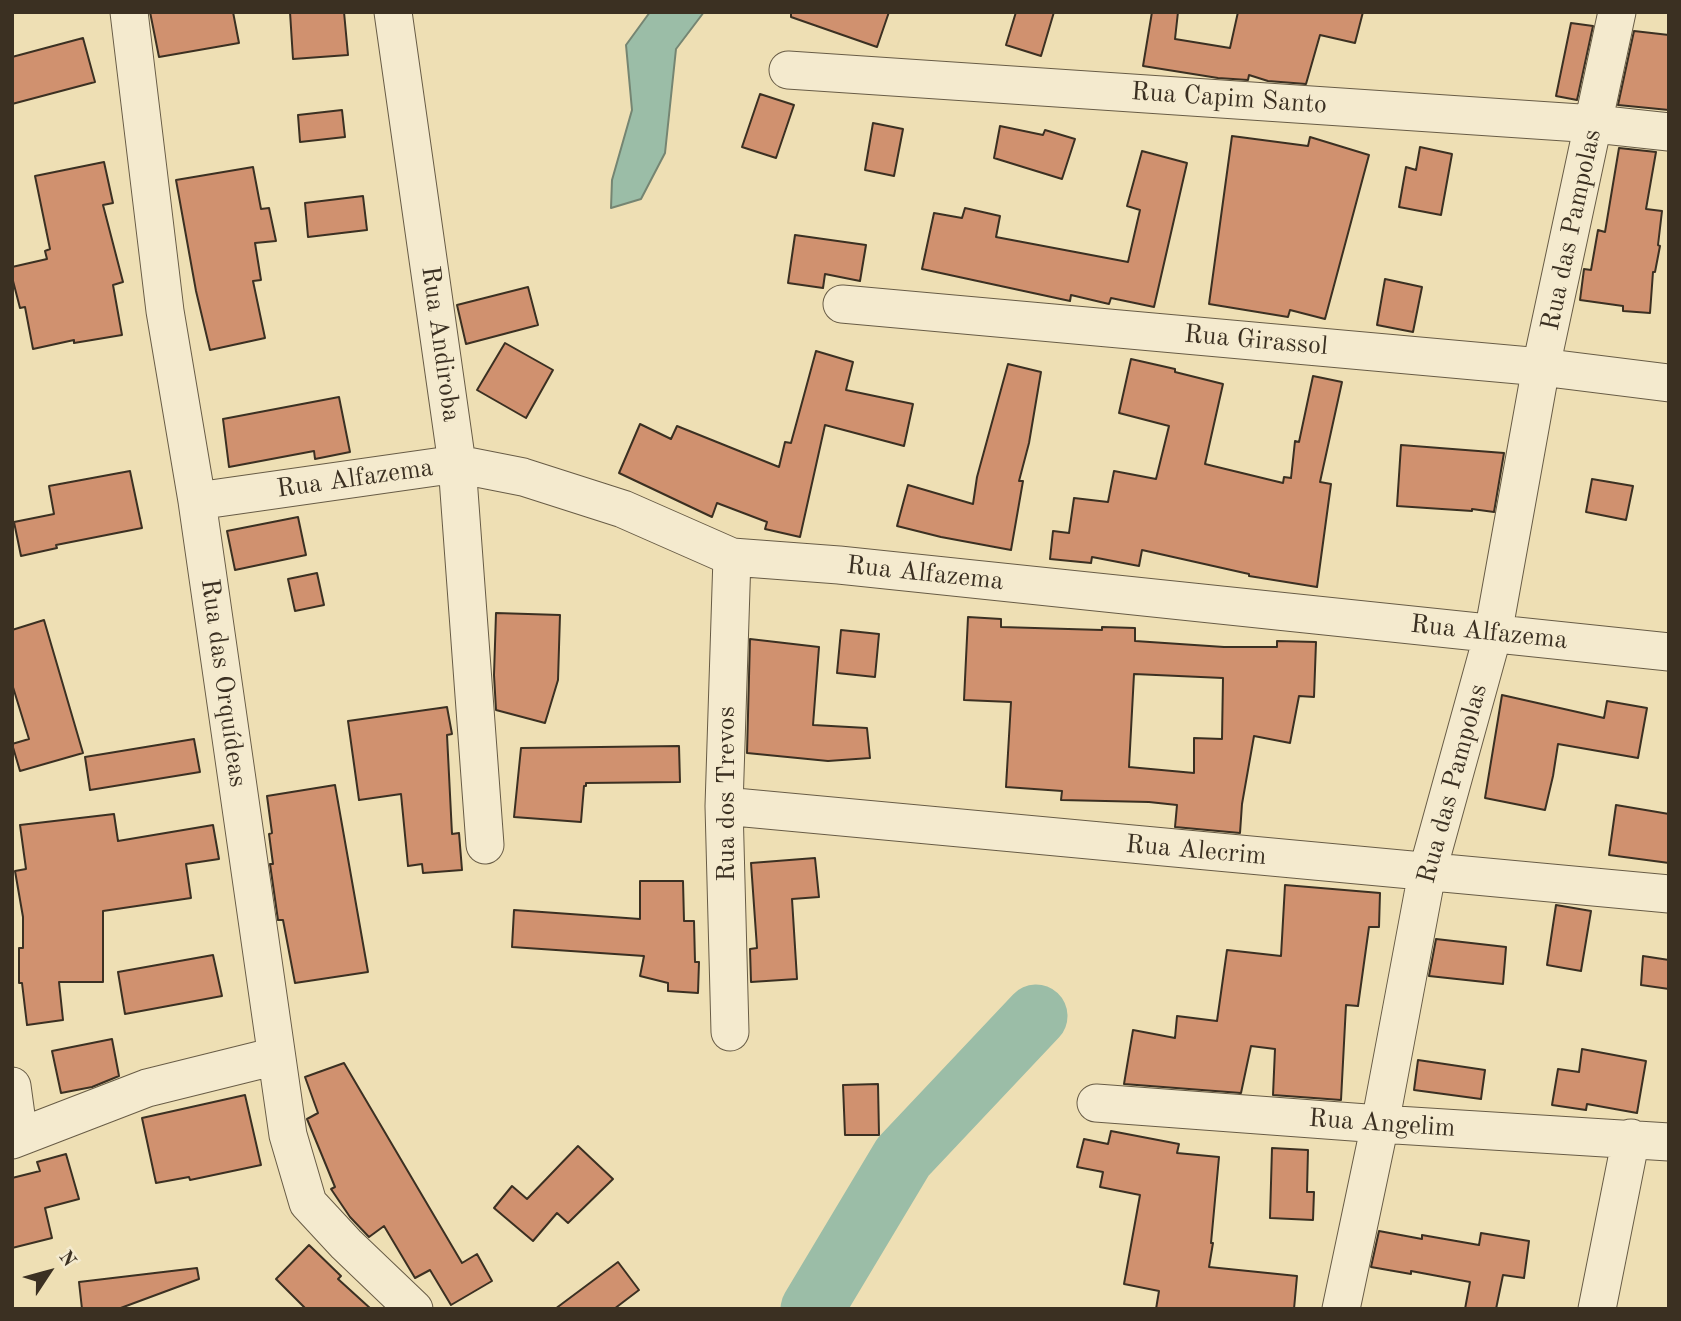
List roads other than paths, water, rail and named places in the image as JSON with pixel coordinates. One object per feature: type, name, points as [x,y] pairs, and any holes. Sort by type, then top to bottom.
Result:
[{"type":"street","name":"Rua das Orquídeas","points":[[130,12],[165,311],[197,501],[288,1135],[308,1202],[346,1244],[414,1309]]},
{"type":"street","name":"Rua Andiroba","points":[[393,12],[457,464],[485,845]]},
{"type":"street","name":"Rua das Pampolas","points":[[1341,1309],[1380,1124],[1427,873],[1493,634],[1541,367],[1617,12]]},
{"type":"street","name":"Rua Capim Santo","points":[[788,70],[1595,124],[1669,132]]},
{"type":"street","name":"Rua Girassol","points":[[842,304],[1541,367],[1669,383]]},
{"type":"street","name":"Rua Alfazema","points":[[197,501],[457,464],[523,477],[623,509],[732,556],[1669,652]]},
{"type":"street","name":"Rua dos Trevos","points":[[730,1032],[723,806],[732,556]]},
{"type":"street","name":"Rua Alecrim","points":[[723,806],[1669,894]]},
{"type":"street","points":[[12,1086],[16,1138],[147,1088],[276,1056]]},
{"type":"street","name":"Rua Angelim","points":[[1096,1103],[1669,1142]]},
{"type":"street","points":[[1597,1309],[1631,1138]]},
{"type":"waterway","points":[[812,1309],[903,1157],[1036,1016]]}]
